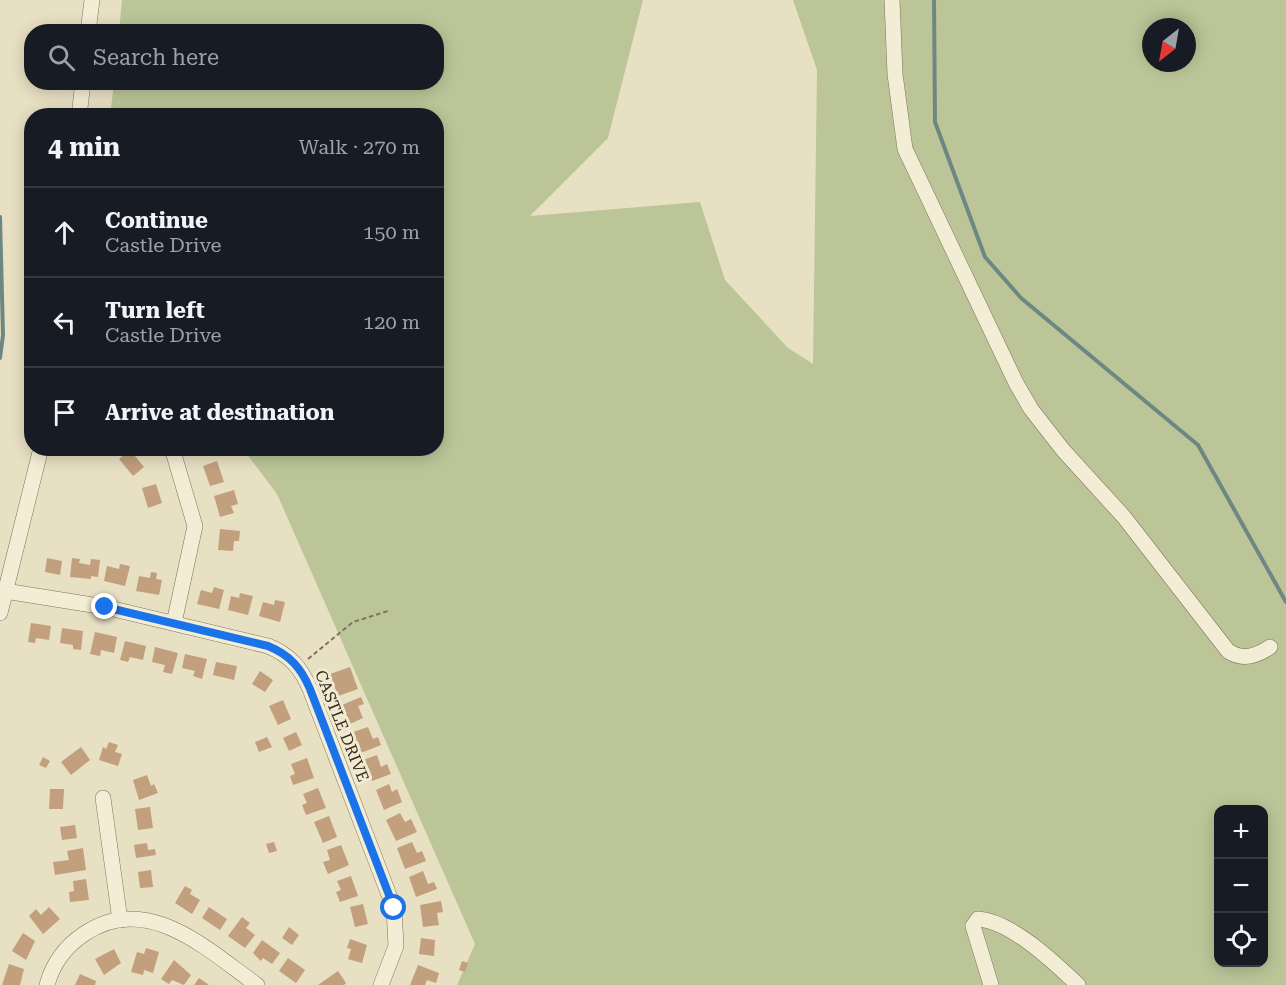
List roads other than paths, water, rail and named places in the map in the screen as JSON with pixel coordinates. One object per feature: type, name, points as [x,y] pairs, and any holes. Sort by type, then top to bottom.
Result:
[{"type":"street","points":[[89,24],[92,0]]},
{"type":"street","points":[[892,0],[895,74],[905,149],[956,260],[1026,400],[1063,450],[1124,517],[1228,651],[1246,657],[1258,654],[1270,647]]},
{"type":"street","points":[[80,108],[82,90]]},
{"type":"street","points":[[0,613],[39,456]]},
{"type":"street","points":[[174,456],[195,526],[174,623]]},
{"type":"street","name":"CASTLE DRIVE","points":[[5,591],[105,607],[268,646],[280,651],[299,667],[310,689],[394,908],[396,946],[381,985]]},
{"type":"street","points":[[103,798],[120,920]]},
{"type":"street","points":[[991,985],[973,926],[978,919],[1005,929],[1040,950],[1078,985]]},
{"type":"street","points":[[47,985],[59,958],[77,939],[99,926],[120,920],[146,920],[178,930],[257,985]]},
{"type":"waterway","points":[[934,0],[935,122],[985,257],[1021,298],[1198,445],[1286,602]]},
{"type":"waterway","points":[[0,217],[3,335],[0,358]]}]
